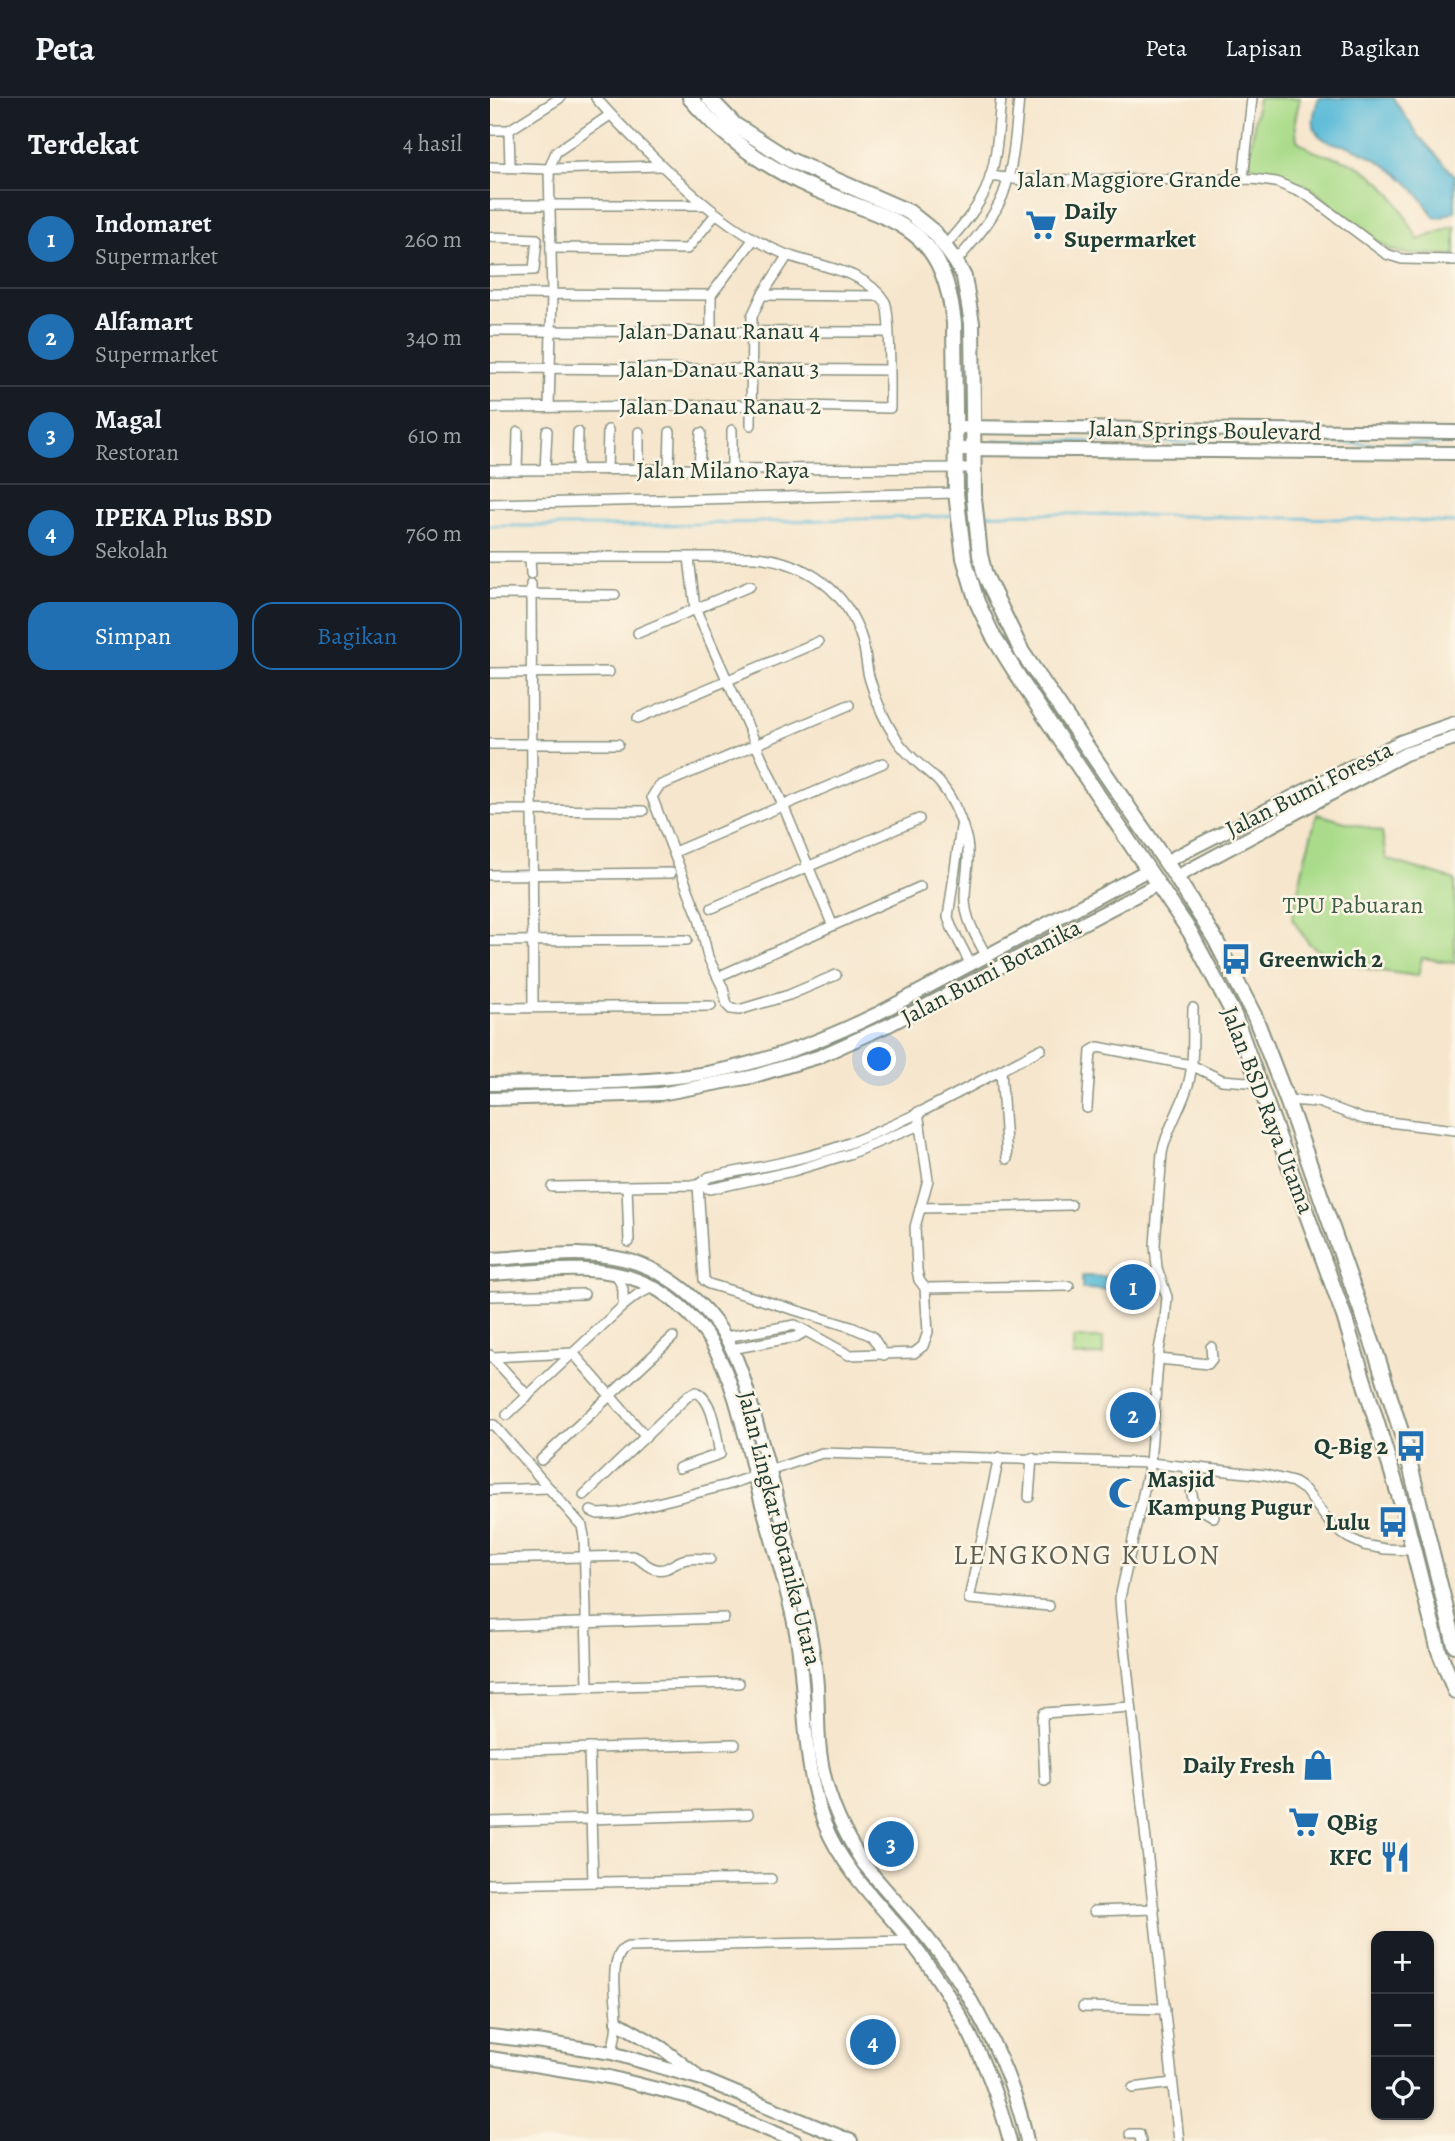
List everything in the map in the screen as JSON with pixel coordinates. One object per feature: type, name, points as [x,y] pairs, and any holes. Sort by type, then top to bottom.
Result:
[{"type":"main road","points":[[690,98],[731,130]]},
{"type":"main road","points":[[709,98],[731,130]]},
{"type":"main road","name":"Jalan BSD Raya Utama","points":[[731,130],[790,160],[909,212],[935,233],[964,277],[971,307],[974,498],[985,575],[1022,652],[1176,877],[1238,981],[1269,1052],[1362,1308],[1404,1441],[1455,1645]]},
{"type":"main road","name":"Jalan BSD Raya Utama","points":[[731,130],[793,178],[906,227],[925,244],[942,269],[951,296],[954,323],[956,495],[960,534],[970,582],[993,636],[1042,714],[1190,932],[1234,1015],[1344,1316],[1413,1550],[1439,1651],[1455,1691]]},
{"type":"main road","name":"Jalan Springs Boulevard","points":[[954,426],[1455,432]]},
{"type":"main road","points":[[1254,430],[1254,452]]},
{"type":"main road","name":"Jalan Springs Boulevard","points":[[955,449],[1455,453]]},
{"type":"main road","name":"Jalan Bumi Foresta","points":[[1165,862],[1400,742],[1455,723]]},
{"type":"main road","name":"Jalan Bumi Foresta","points":[[1176,877],[1405,754],[1455,738]]},
{"type":"main road","points":[[1359,763],[1366,775]]},
{"type":"main road","name":"Jalan Bumi Botanika","points":[[490,1084],[625,1081],[680,1076],[732,1068],[812,1043],[877,1014],[1148,870]]},
{"type":"main road","name":"Jalan Bumi Botanika","points":[[490,1100],[660,1094],[751,1077],[818,1058],[891,1024],[1158,884]]},
{"type":"main road","points":[[812,1043],[818,1058]]},
{"type":"main road","name":"Jalan Lingkar Botanika Utara","points":[[490,1259],[589,1254],[635,1262],[683,1289],[705,1309],[729,1343],[742,1374],[770,1472],[808,1624],[816,1670],[823,1772],[844,1830],[863,1864],[908,1915],[960,1983],[999,2058],[1024,2124],[1027,2141]]},
{"type":"main road","name":"Jalan Lingkar Botanika Utara","points":[[490,1274],[579,1270],[616,1273],[653,1287],[683,1309],[699,1325],[718,1354],[729,1380],[793,1623],[809,1774],[825,1826],[855,1876],[936,1975],[973,2042],[994,2088],[1010,2141]]},
{"type":"main road","points":[[1344,1316],[1362,1308]]},
{"type":"main road","points":[[800,1671],[816,1670]]},
{"type":"main road","points":[[617,2022],[662,2048],[702,2079]]},
{"type":"main road","points":[[490,2036],[612,2053],[702,2079],[851,2141]]},
{"type":"main road","points":[[490,2058],[541,2064],[609,2077],[689,2097],[795,2141]]},
{"type":"street","points":[[490,130],[509,130],[560,98]]},
{"type":"street","points":[[596,98],[610,115],[703,205],[753,240],[788,255],[860,278],[874,286],[887,306],[889,370]]},
{"type":"street","points":[[945,246],[972,213],[986,190],[995,158],[1001,98]]},
{"type":"street","points":[[956,262],[987,223],[1002,197],[1008,179],[1019,98]]},
{"type":"street","points":[[1243,179],[1252,98]]},
{"type":"street","points":[[549,407],[552,293],[550,169],[556,152],[610,115]]},
{"type":"street","points":[[509,130],[510,167]]},
{"type":"street","points":[[490,167],[550,169],[662,166]]},
{"type":"street","name":"Jalan Maggiore Grande","points":[[990,176],[1008,179],[1243,179],[1276,182],[1307,195],[1386,254],[1402,259],[1455,260]]},
{"type":"street","points":[[490,205],[703,205]]},
{"type":"street","points":[[551,248],[688,248],[716,214]]},
{"type":"street","points":[[490,237],[537,239],[536,268],[531,271],[490,271]]},
{"type":"street","points":[[711,331],[711,295],[753,240]]},
{"type":"street","points":[[751,425],[752,316],[788,255]]},
{"type":"street","points":[[490,294],[711,295]]},
{"type":"street","points":[[762,295],[879,296]]},
{"type":"street","name":"Jalan Danau Ranau 4","points":[[490,331],[888,332]]},
{"type":"street","name":"Jalan Danau Ranau 3","points":[[490,368],[889,370]]},
{"type":"street","name":"Jalan Danau Ranau 2","points":[[490,408],[751,405],[890,408],[889,370]]},
{"type":"street","points":[[607,470],[608,430]]},
{"type":"street","points":[[732,430],[732,470]]},
{"type":"street","points":[[545,470],[547,431]]},
{"type":"street","points":[[517,470],[518,432]]},
{"type":"street","points":[[577,470],[578,432]]},
{"type":"street","points":[[639,432],[639,470]]},
{"type":"street","points":[[669,470],[670,432]]},
{"type":"street","points":[[699,470],[701,433]]},
{"type":"street","name":"Jalan Milano Raya","points":[[490,470],[974,468]]},
{"type":"street","points":[[490,504],[956,495]]},
{"type":"street","points":[[490,557],[756,557],[782,561],[806,570],[825,583],[840,597],[854,618],[874,691],[898,741],[939,782],[961,822],[968,846],[966,911],[987,957]]},
{"type":"street","points":[[530,558],[533,1006]]},
{"type":"street","points":[[689,558],[695,608],[783,805],[832,924]]},
{"type":"street","points":[[638,633],[750,586]]},
{"type":"street","points":[[490,594],[615,595]]},
{"type":"street","points":[[638,718],[818,642]]},
{"type":"street","points":[[490,673],[609,672]]},
{"type":"street","points":[[836,975],[789,995],[739,1010],[731,1009],[708,957],[699,918],[652,801],[659,786],[849,705]]},
{"type":"street","points":[[490,744],[618,744]]},
{"type":"street","points":[[679,850],[883,762]]},
{"type":"street","points":[[490,810],[643,811]]},
{"type":"street","points":[[712,908],[919,819]]},
{"type":"street","points":[[961,822],[948,917],[971,965]]},
{"type":"street","points":[[490,875],[671,873]]},
{"type":"street","points":[[724,974],[920,887]]},
{"type":"street","points":[[490,941],[687,940]]},
{"type":"street","points":[[490,1008],[711,1006]]},
{"type":"street","points":[[1179,2141],[1120,1598],[1150,1463],[1167,1297],[1155,1259],[1162,1153],[1166,1135],[1188,1086],[1193,1008]]},
{"type":"street","points":[[1087,1108],[1091,1051],[1094,1048],[1191,1065],[1222,1080],[1261,1083]]},
{"type":"street","points":[[698,1185],[709,1177],[792,1161],[845,1145],[918,1112],[1041,1049]]},
{"type":"street","points":[[1001,1070],[1007,1159]]},
{"type":"street","points":[[1287,1100],[1318,1101],[1363,1119],[1455,1130]]},
{"type":"street","points":[[729,1343],[795,1325],[849,1355],[914,1353],[923,1346],[928,1332],[925,1288],[919,1280],[916,1259],[915,1227],[928,1180],[918,1112]]},
{"type":"street","points":[[552,1187],[698,1185],[710,1189],[793,1171],[849,1154],[920,1125]]},
{"type":"street","points":[[698,1185],[704,1280],[709,1284],[851,1327],[872,1336],[884,1355]]},
{"type":"street","points":[[627,1186],[629,1242]]},
{"type":"street","points":[[920,1208],[1071,1205]]},
{"type":"street","points":[[616,1273],[623,1289],[622,1306]]},
{"type":"street","points":[[925,1288],[1069,1286]]},
{"type":"street","points":[[508,1415],[622,1306],[653,1287]]},
{"type":"street","points":[[490,1296],[584,1294]]},
{"type":"street","points":[[541,1460],[673,1337]]},
{"type":"street","points":[[1159,1359],[1209,1364],[1212,1359],[1211,1348]]},
{"type":"street","points":[[491,1356],[573,1353]]},
{"type":"street","points":[[573,1353],[646,1437]]},
{"type":"street","points":[[491,1356],[527,1396]]},
{"type":"street","points":[[584,1495],[689,1395],[696,1392],[702,1395],[708,1405],[720,1454],[679,1468]]},
{"type":"street","points":[[490,1425],[494,1425],[582,1526],[587,1686]]},
{"type":"street","points":[[591,1511],[598,1514],[618,1513],[755,1477],[822,1453],[1150,1463],[1266,1475],[1293,1482],[1305,1490],[1333,1527],[1349,1538],[1374,1547],[1413,1550]]},
{"type":"street","points":[[999,1457],[969,1599],[1049,1606]]},
{"type":"street","points":[[1029,1497],[1032,1458]]},
{"type":"street","points":[[1187,1467],[1194,1505],[1214,1517]]},
{"type":"street","points":[[490,1490],[549,1488]]},
{"type":"street","points":[[490,1559],[632,1556],[657,1570],[687,1559],[710,1559]]},
{"type":"street","points":[[490,1626],[724,1618]]},
{"type":"street","points":[[490,1689],[738,1683]]},
{"type":"street","points":[[1045,1781],[1042,1719],[1045,1713],[1131,1707]]},
{"type":"street","points":[[490,1751],[735,1744]]},
{"type":"street","points":[[589,1748],[593,1882]]},
{"type":"street","points":[[490,1822],[748,1814]]},
{"type":"street","points":[[490,1884],[771,1879]]},
{"type":"street","points":[[1094,1911],[1154,1909]]},
{"type":"street","points":[[612,2053],[617,2022],[615,1967],[617,1955],[622,1949],[910,1941]]},
{"type":"street","points":[[1083,2007],[1165,2010]]},
{"type":"street","points":[[1133,2088],[1172,2083]]},
{"type":"street","points":[[1130,2134],[1139,2134],[1141,2141]]},
{"type":"green space","points":[[1258,98],[1300,98],[1295,120],[1297,140],[1318,153],[1352,163],[1375,178],[1392,195],[1418,240],[1455,226],[1455,255],[1407,254],[1391,250],[1308,186],[1284,177],[1259,173],[1249,159]]},
{"type":"green space","name":"TPU Pabuaran","points":[[1317,814],[1382,832],[1386,859],[1455,880],[1455,963],[1422,958],[1418,976],[1391,973],[1349,964],[1323,953],[1309,943],[1292,919]]},
{"type":"green space","points":[[1073,1338],[1103,1338],[1103,1355],[1073,1356]]},
{"type":"water","points":[[1319,98],[1393,98],[1418,135],[1455,176],[1455,211],[1440,218],[1434,217],[1409,184],[1389,167],[1353,148],[1321,137],[1314,121]]},
{"type":"water","points":[[1082,1276],[1115,1277],[1114,1290],[1082,1289]]},
{"type":"waterway","points":[[994,441],[1243,443]]},
{"type":"waterway","points":[[1265,443],[1455,444]]},
{"type":"waterway","points":[[980,515],[1023,513],[1455,523]]},
{"type":"waterway","points":[[490,526],[633,526],[952,516]]},
{"type":"place","name":"Daily Supermarket","points":[[1041,225]]},
{"type":"place","name":"Greenwich 2","points":[[1236,959]]},
{"type":"place","name":"Indomaret","points":[[1133,1287]]},
{"type":"place","name":"Alfamart","points":[[1133,1415]]},
{"type":"place","name":"Q-Big 2","points":[[1411,1446]]},
{"type":"place","name":"Masjid Kampung Pugur","points":[[1124,1493]]},
{"type":"place","name":"Lulu","points":[[1393,1522]]},
{"type":"place","name":"Daily Fresh","points":[[1318,1765]]},
{"type":"place","name":"QBig","points":[[1304,1822]]},
{"type":"place","name":"Magal","points":[[891,1844]]},
{"type":"place","name":"KFC","points":[[1395,1857]]},
{"type":"place","name":"IPEKA Plus BSD","points":[[873,2042]]},
{"type":"district","name":"LENGKONG KULON","points":[[1087,1555]]}]
